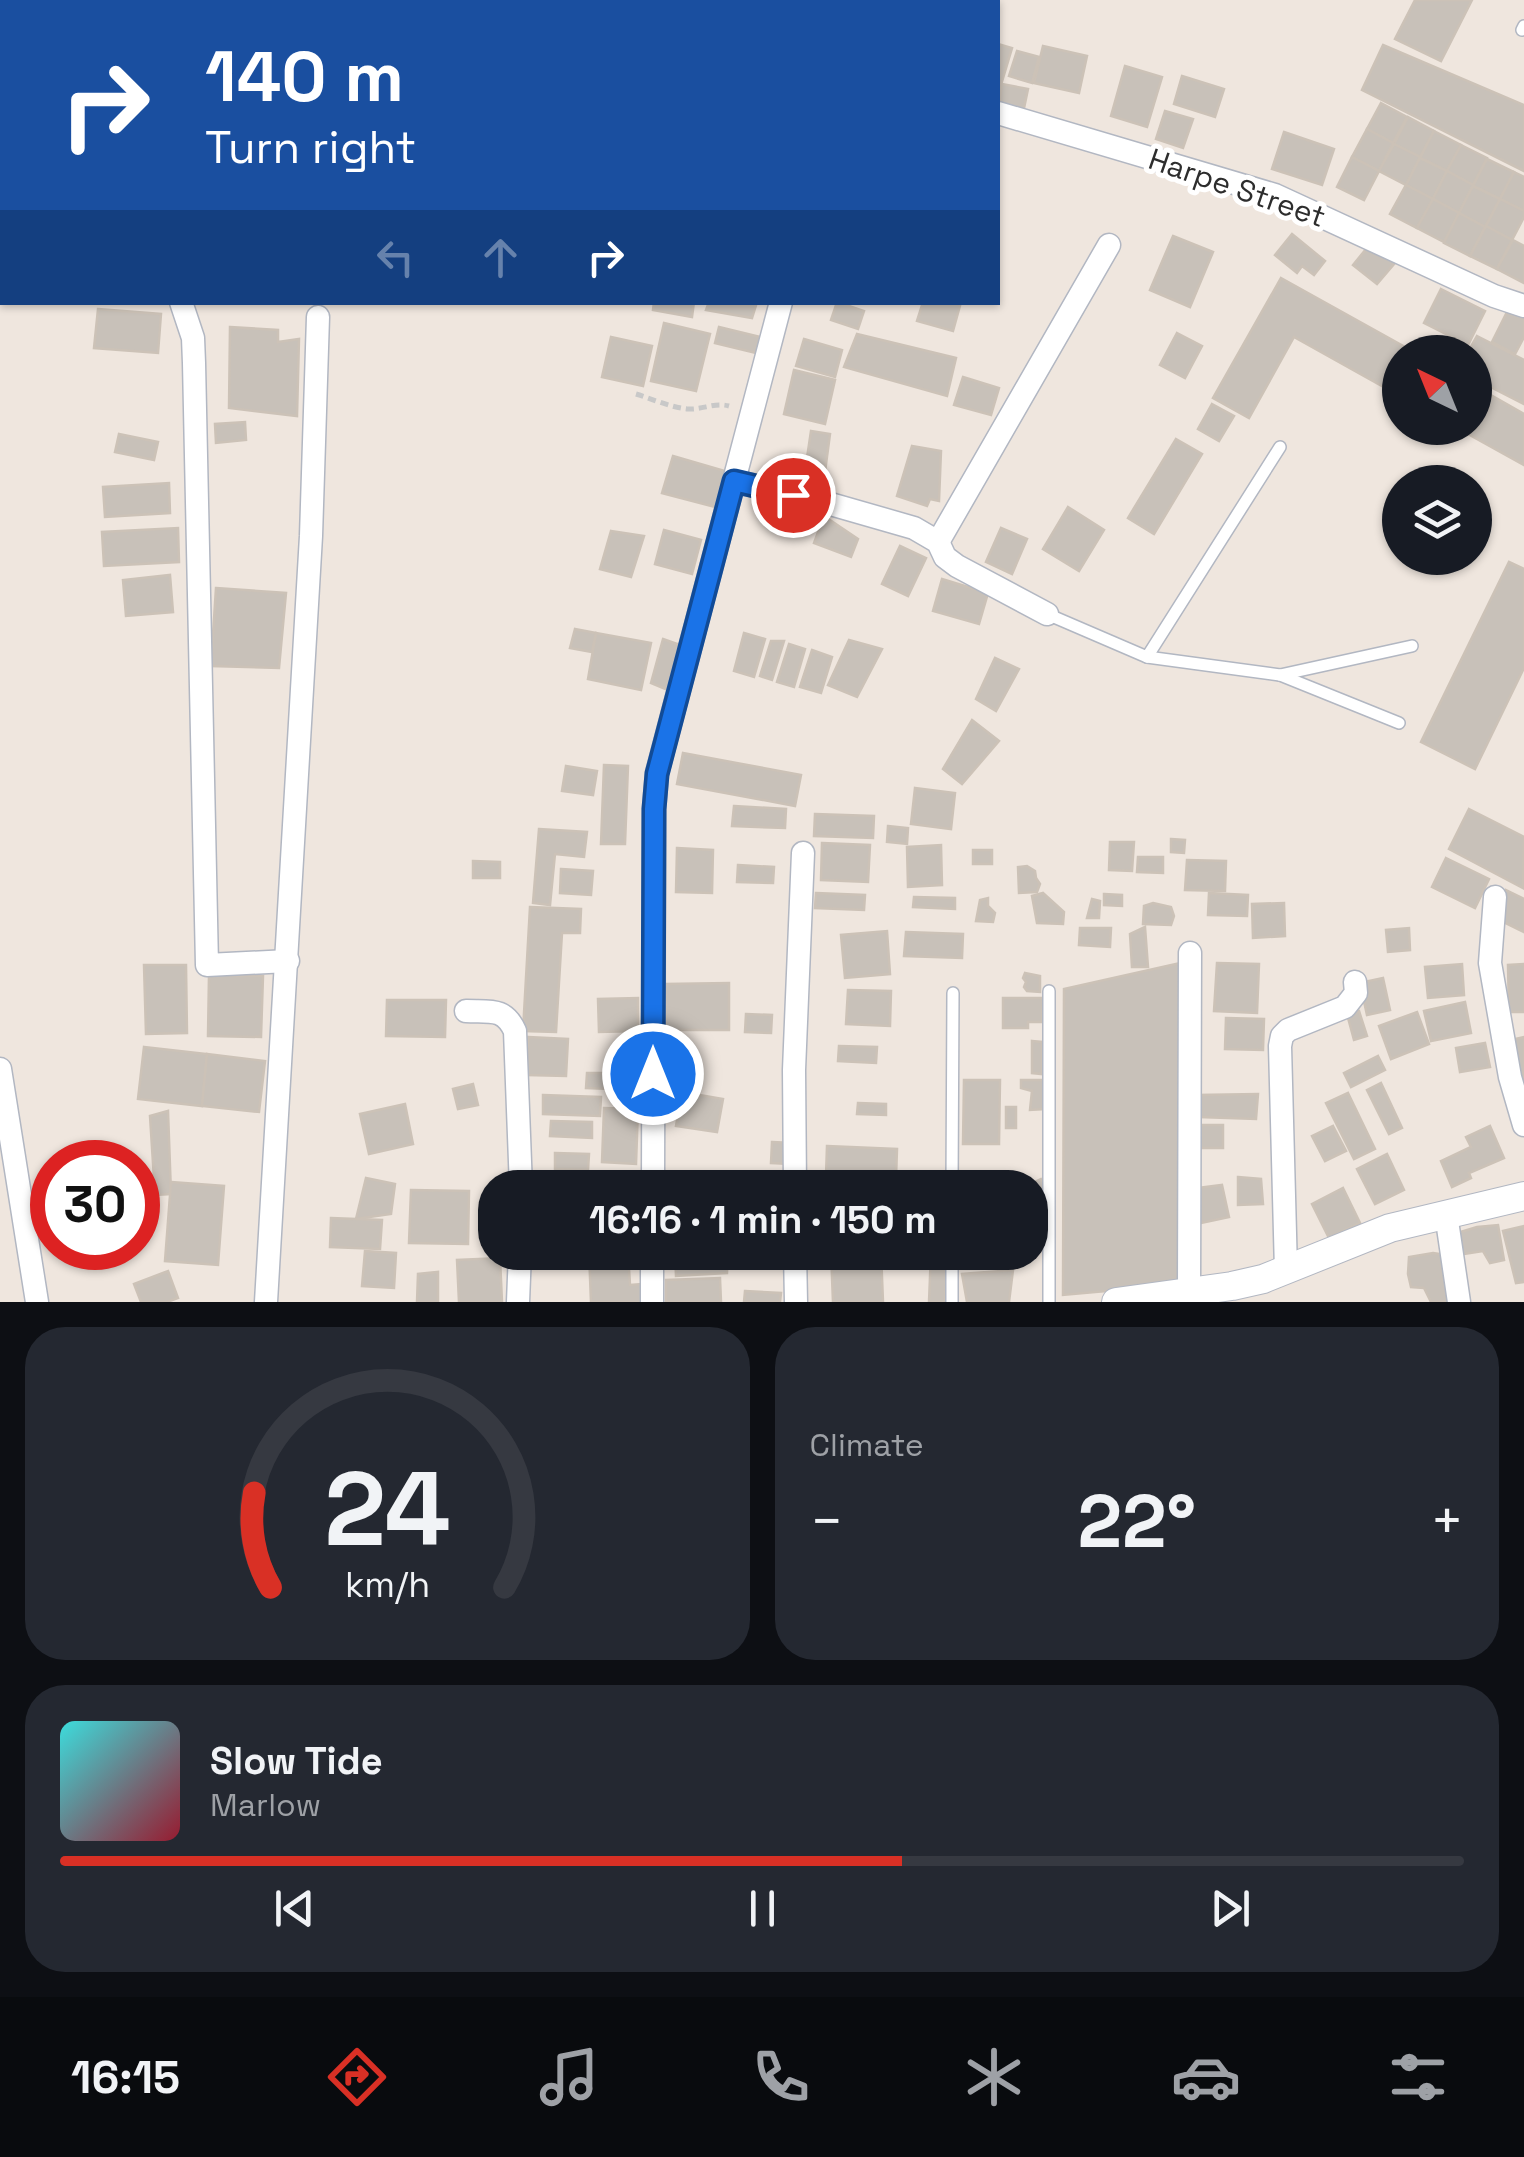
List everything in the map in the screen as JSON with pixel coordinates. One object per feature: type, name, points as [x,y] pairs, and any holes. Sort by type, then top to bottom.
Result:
[{"type":"street","name":"Harpe Street","points":[[1000,115],[1275,195],[1494,296],[1524,306]]},
{"type":"street","points":[[938,542],[1109,245]]},
{"type":"street","points":[[182,305],[192,338],[194,363],[207,965],[288,961]]},
{"type":"street","points":[[652,1170],[657,774],[780,305]]},
{"type":"street","points":[[266,1302],[311,536],[314,310]]},
{"type":"street","points":[[734,481],[914,528],[938,542],[945,557],[957,566],[1047,614]]},
{"type":"street","points":[[795,1170],[794,1070],[804,853]]},
{"type":"street","points":[[1495,897],[1490,963],[1510,1077],[1524,1125]]},
{"type":"street","points":[[1189,1291],[1190,953]]},
{"type":"street","points":[[1286,1271],[1282,1036],[1344,1006],[1356,993],[1355,982]]},
{"type":"street","points":[[466,1011],[502,1013],[515,1031],[521,1170]]},
{"type":"street","points":[[0,1069],[37,1302]]},
{"type":"street","points":[[1116,1302],[1248,1282],[1286,1271],[1390,1228],[1524,1196]]},
{"type":"street","points":[[1446,1214],[1458,1302]]},
{"type":"street","points":[[518,1302],[519,1270]]},
{"type":"street","points":[[652,1270],[652,1302]]},
{"type":"street","points":[[795,1270],[796,1302]]},
{"type":"lane","points":[[1147,656],[1280,447]]},
{"type":"lane","points":[[1047,614],[1147,656],[1280,675],[1399,723]]},
{"type":"lane","points":[[1280,675],[1412,646]]},
{"type":"lane","points":[[1048,1302],[1049,991]]},
{"type":"lane","points":[[952,1170],[953,993]]},
{"type":"lane","points":[[952,1270],[952,1302]]},
{"type":"path","points":[[636,394],[686,408],[717,403],[752,413]]},
{"type":"building","points":[[1415,0],[1472,0],[1441,61],[1395,39]]},
{"type":"building","points":[[1000,45],[1012,48],[1000,88]]},
{"type":"building","points":[[1383,45],[1524,105],[1524,171],[1362,90]]},
{"type":"building","points":[[1043,46],[1087,56],[1079,93],[1034,83]]},
{"type":"building","points":[[1017,51],[1039,57],[1032,83],[1009,76]]},
{"type":"building","points":[[1125,66],[1162,77],[1147,127],[1111,116]]},
{"type":"building","points":[[1182,76],[1224,89],[1215,117],[1174,104]]},
{"type":"building","points":[[1002,84],[1028,89],[1023,113],[1000,108]]},
{"type":"building","points":[[1381,103],[1407,117],[1393,143],[1367,129]]},
{"type":"building","points":[[1165,111],[1193,119],[1183,148],[1156,139]]},
{"type":"building","points":[[1408,117],[1434,131],[1420,157],[1394,144]]},
{"type":"building","points":[[1367,129],[1393,143],[1379,171],[1352,157]]},
{"type":"building","points":[[1434,131],[1461,145],[1447,171],[1420,158]]},
{"type":"building","points":[[1284,132],[1334,149],[1322,185],[1272,169]]},
{"type":"building","points":[[1394,144],[1420,157],[1406,185],[1379,171]]},
{"type":"building","points":[[1461,145],[1487,158],[1473,185],[1447,171]]},
{"type":"building","points":[[1352,157],[1379,171],[1364,200],[1337,187]]},
{"type":"building","points":[[1420,158],[1447,171],[1433,199],[1406,185]]},
{"type":"building","points":[[1487,159],[1514,172],[1500,199],[1473,186]]},
{"type":"building","points":[[1447,171],[1473,185],[1459,213],[1433,199]]},
{"type":"building","points":[[1514,172],[1524,177],[1524,211],[1500,199]]},
{"type":"building","points":[[1406,185],[1433,199],[1417,228],[1390,214]]},
{"type":"building","points":[[1473,186],[1500,199],[1485,227],[1459,213]]},
{"type":"building","points":[[1433,199],[1459,213],[1444,242],[1417,228]]},
{"type":"building","points":[[1500,199],[1524,211],[1512,240],[1486,226]]},
{"type":"building","points":[[1459,213],[1485,227],[1470,256],[1444,243]]},
{"type":"building","points":[[1486,226],[1512,240],[1497,269],[1470,256]]},
{"type":"building","points":[[1292,234],[1325,261],[1314,275],[1302,266],[1297,273],[1275,255]]},
{"type":"building","points":[[1173,236],[1213,252],[1190,307],[1150,290]]},
{"type":"building","points":[[1513,240],[1524,246],[1524,283],[1497,269]]},
{"type":"building","points":[[1371,243],[1395,263],[1377,284],[1353,265]]},
{"type":"building","points":[[1281,278],[1383,335],[1382,386],[1294,337],[1249,418],[1213,398]]},
{"type":"building","points":[[1441,289],[1485,311],[1473,335],[1448,335],[1424,323]]},
{"type":"building","points":[[654,305],[694,305],[692,317],[653,310]]},
{"type":"building","points":[[708,305],[756,305],[752,318],[706,310]]},
{"type":"building","points":[[836,305],[864,311],[858,329],[831,320]]},
{"type":"building","points":[[922,305],[960,305],[953,331],[917,321]]},
{"type":"building","points":[[98,309],[161,314],[158,353],[94,348]]},
{"type":"building","points":[[1508,310],[1524,318],[1524,337],[1515,354],[1492,342]]},
{"type":"building","points":[[664,323],[710,334],[696,391],[651,381]]},
{"type":"building","points":[[230,327],[278,330],[278,342],[299,339],[297,416],[229,408]]},
{"type":"building","points":[[719,327],[760,337],[756,353],[715,343]]},
{"type":"building","points":[[1177,333],[1202,346],[1185,378],[1160,365]]},
{"type":"building","points":[[857,334],[956,358],[947,396],[844,367]]},
{"type":"building","points":[[611,337],[652,346],[643,386],[602,377]]},
{"type":"building","points":[[804,339],[842,350],[835,377],[796,366]]},
{"type":"building","points":[[1492,344],[1524,360],[1524,404],[1492,388]]},
{"type":"building","points":[[794,370],[835,380],[825,424],[784,414]]},
{"type":"building","points":[[963,377],[999,388],[991,415],[954,405]]},
{"type":"building","points":[[1492,396],[1524,414],[1524,465],[1488,445],[1492,445]]},
{"type":"building","points":[[1212,404],[1234,416],[1219,441],[1198,429]]},
{"type":"building","points":[[245,422],[246,440],[216,443],[215,424]]},
{"type":"building","points":[[811,431],[830,434],[823,487],[803,485]]},
{"type":"building","points":[[119,434],[158,442],[154,460],[115,452]]},
{"type":"building","points":[[1176,439],[1202,454],[1154,534],[1128,518]]},
{"type":"building","points":[[912,446],[941,451],[939,501],[930,499],[927,506],[897,496]]},
{"type":"building","points":[[673,456],[725,471],[715,507],[662,493]]},
{"type":"building","points":[[169,483],[170,513],[105,517],[103,487]]},
{"type":"building","points":[[1068,507],[1104,530],[1079,571],[1043,549]]},
{"type":"building","points":[[824,516],[858,539],[851,557],[814,543]]},
{"type":"building","points":[[178,528],[179,562],[104,566],[102,532]]},
{"type":"building","points":[[1001,528],[1027,539],[1012,574],[986,562]]},
{"type":"building","points":[[664,530],[701,540],[692,574],[655,564]]},
{"type":"building","points":[[611,531],[644,536],[631,577],[600,569]]},
{"type":"building","points":[[900,546],[926,558],[908,596],[882,584]]},
{"type":"building","points":[[1509,562],[1524,569],[1524,668],[1475,769],[1421,742]]},
{"type":"building","points":[[170,575],[173,612],[126,616],[123,580]]},
{"type":"building","points":[[942,579],[988,593],[979,624],[933,611]]},
{"type":"building","points":[[216,588],[286,593],[279,668],[211,666]]},
{"type":"building","points":[[575,629],[596,633],[592,652],[570,648]]},
{"type":"building","points":[[596,633],[651,643],[641,690],[588,679]]},
{"type":"building","points":[[744,633],[765,639],[754,677],[734,671]]},
{"type":"building","points":[[663,639],[683,646],[668,690],[651,683]]},
{"type":"building","points":[[849,640],[882,649],[857,697],[828,685]]},
{"type":"building","points":[[771,641],[784,641],[772,680],[760,676]]},
{"type":"building","points":[[789,644],[805,649],[794,687],[777,682]]},
{"type":"building","points":[[812,650],[832,657],[821,693],[800,687]]},
{"type":"building","points":[[995,658],[1019,669],[996,711],[976,699]]},
{"type":"building","points":[[972,720],[999,741],[962,784],[943,769]]},
{"type":"building","points":[[683,753],[801,775],[795,806],[677,784]]},
{"type":"building","points":[[604,765],[628,766],[625,844],[601,844]]},
{"type":"building","points":[[566,766],[597,771],[593,795],[562,791]]},
{"type":"building","points":[[915,788],[955,793],[951,829],[911,824]]},
{"type":"building","points":[[734,806],[786,809],[785,828],[732,826]]},
{"type":"building","points":[[1469,809],[1524,837],[1523,888],[1449,849]]},
{"type":"building","points":[[815,814],[874,816],[873,838],[814,836]]},
{"type":"building","points":[[888,826],[908,828],[907,844],[887,842]]},
{"type":"building","points":[[539,829],[587,832],[584,857],[555,854],[550,905],[533,903]]},
{"type":"building","points":[[1171,839],[1185,840],[1184,853],[1171,852]]},
{"type":"building","points":[[1110,842],[1134,842],[1132,871],[1109,870]]},
{"type":"building","points":[[822,843],[870,845],[868,882],[821,880]]},
{"type":"building","points":[[941,845],[942,885],[908,887],[907,847]]},
{"type":"building","points":[[677,848],[713,850],[712,893],[676,892]]},
{"type":"building","points":[[973,850],[992,850],[992,864],[973,864]]},
{"type":"building","points":[[1138,857],[1163,857],[1163,873],[1137,872]]},
{"type":"building","points":[[1446,858],[1489,879],[1475,908],[1432,887]]},
{"type":"building","points":[[1187,860],[1226,861],[1225,891],[1185,890]]},
{"type":"building","points":[[473,861],[500,862],[500,878],[473,878]]},
{"type":"building","points":[[738,865],[774,867],[773,883],[737,882]]},
{"type":"building","points":[[1027,866],[1035,871],[1040,884],[1037,892],[1019,893],[1018,867]]},
{"type":"building","points":[[561,869],[593,871],[591,895],[560,893]]},
{"type":"building","points":[[1506,890],[1524,899],[1524,932],[1493,917]]},
{"type":"building","points":[[816,893],[865,895],[864,910],[815,908]]},
{"type":"building","points":[[1043,893],[1064,912],[1063,924],[1037,923],[1032,896]]},
{"type":"building","points":[[1209,893],[1248,895],[1247,916],[1208,915]]},
{"type":"building","points":[[1104,894],[1122,895],[1122,906],[1104,905]]},
{"type":"building","points":[[914,897],[955,898],[955,909],[913,907]]},
{"type":"building","points":[[988,898],[988,906],[995,913],[993,922],[976,921],[980,900]]},
{"type":"building","points":[[1092,899],[1100,901],[1099,918],[1087,918]]},
{"type":"building","points":[[1153,903],[1171,907],[1171,925],[1143,924],[1144,906]]},
{"type":"building","points":[[1284,903],[1285,936],[1253,938],[1252,904]]},
{"type":"building","points":[[530,907],[581,909],[580,933],[562,933],[556,1032],[523,1031]]},
{"type":"building","points":[[1145,927],[1148,967],[1132,967],[1130,934]]},
{"type":"building","points":[[1080,928],[1111,928],[1110,947],[1079,945]]},
{"type":"building","points":[[1409,928],[1410,950],[1388,952],[1386,930]]},
{"type":"building","points":[[887,931],[890,974],[845,978],[841,935]]},
{"type":"building","points":[[906,932],[963,934],[962,958],[904,956]]},
{"type":"building","points":[[1180,963],[1184,1280],[1063,1295],[1064,989]]},
{"type":"building","points":[[1217,963],[1259,964],[1257,1013],[1214,1011]]},
{"type":"building","points":[[1462,964],[1464,995],[1428,998],[1425,967]]},
{"type":"building","points":[[1524,964],[1524,1012],[1509,1012],[1508,965]]},
{"type":"building","points":[[144,965],[186,965],[187,1033],[146,1034]]},
{"type":"building","points":[[1025,973],[1040,976],[1040,992],[1027,991]]},
{"type":"building","points":[[209,975],[263,976],[261,1037],[208,1036]]},
{"type":"building","points":[[1383,978],[1390,1010],[1367,1015],[1360,983]]},
{"type":"building","points":[[729,983],[729,1030],[666,1030],[665,984]]},
{"type":"building","points":[[848,990],[891,991],[890,1026],[846,1024]]},
{"type":"building","points":[[638,998],[638,1031],[599,1032],[598,999]]},
{"type":"building","points":[[1003,998],[1043,998],[1042,1022],[1028,1022],[1028,1028],[1003,1028]]},
{"type":"building","points":[[387,1000],[446,1000],[445,1037],[386,1036]]},
{"type":"building","points":[[1465,1002],[1471,1033],[1431,1041],[1424,1011]]},
{"type":"building","points":[[1359,1011],[1367,1036],[1354,1040],[1347,1014]]},
{"type":"building","points":[[1417,1012],[1429,1044],[1391,1059],[1379,1026]]},
{"type":"building","points":[[746,1014],[772,1015],[771,1033],[745,1032]]},
{"type":"building","points":[[1226,1018],[1264,1019],[1263,1050],[1225,1049]]},
{"type":"building","points":[[528,1037],[568,1039],[566,1076],[527,1075]]},
{"type":"building","points":[[1524,1037],[1524,1097],[1511,1040]]},
{"type":"building","points":[[1032,1041],[1042,1042],[1042,1074],[1032,1073]]},
{"type":"building","points":[[1485,1043],[1490,1067],[1460,1072],[1456,1048]]},
{"type":"building","points":[[839,1046],[877,1047],[876,1063],[838,1061]]},
{"type":"building","points":[[144,1047],[207,1054],[202,1106],[138,1099]]},
{"type":"building","points":[[207,1054],[265,1061],[259,1112],[202,1106]]},
{"type":"building","points":[[1378,1056],[1385,1070],[1351,1087],[1344,1073]]},
{"type":"building","points":[[587,1073],[611,1073],[610,1089],[586,1088]]},
{"type":"building","points":[[964,1080],[1000,1080],[999,1144],[963,1144]]},
{"type":"building","points":[[1021,1080],[1043,1080],[1045,1109],[1030,1110],[1032,1091],[1021,1088]]},
{"type":"building","points":[[1381,1083],[1402,1128],[1389,1134],[1367,1090]]},
{"type":"building","points":[[473,1084],[478,1105],[458,1109],[453,1089]]},
{"type":"building","points":[[682,1092],[723,1099],[717,1132],[676,1126]]},
{"type":"building","points":[[1348,1093],[1375,1149],[1354,1159],[1326,1103]]},
{"type":"building","points":[[1258,1094],[1256,1119],[1199,1117],[1197,1095]]},
{"type":"building","points":[[543,1095],[601,1097],[600,1116],[543,1114]]},
{"type":"building","points":[[858,1103],[886,1104],[886,1115],[857,1114]]},
{"type":"building","points":[[405,1104],[413,1144],[369,1154],[360,1114]]},
{"type":"building","points":[[1006,1107],[1016,1107],[1016,1128],[1006,1128]]},
{"type":"building","points":[[604,1108],[638,1109],[636,1164],[602,1162]]},
{"type":"building","points":[[168,1111],[171,1194],[160,1195],[160,1140],[152,1140],[150,1116]]},
{"type":"building","points":[[551,1121],[592,1122],[592,1138],[550,1136]]},
{"type":"building","points":[[1194,1125],[1223,1125],[1223,1148],[1194,1148]]},
{"type":"building","points":[[1333,1126],[1346,1151],[1325,1161],[1312,1136]]},
{"type":"building","points":[[1490,1126],[1504,1158],[1469,1173],[1471,1178],[1452,1187],[1441,1161],[1471,1147],[1466,1137]]},
{"type":"building","points":[[772,1142],[792,1143],[790,1164],[771,1163]]},
{"type":"building","points":[[827,1146],[897,1149],[896,1170],[826,1170]]},
{"type":"building","points":[[555,1153],[589,1154],[588,1170],[555,1169]]},
{"type":"building","points":[[1387,1154],[1404,1190],[1375,1204],[1357,1169]]},
{"type":"building","points":[[1238,1177],[1261,1179],[1263,1204],[1238,1205]]},
{"type":"building","points":[[366,1178],[395,1184],[391,1214],[356,1219]]},
{"type":"building","points":[[171,1182],[224,1186],[218,1265],[165,1261]]},
{"type":"building","points":[[1222,1185],[1229,1217],[1201,1223],[1197,1188]]},
{"type":"building","points":[[1343,1188],[1360,1223],[1329,1238],[1312,1204]]},
{"type":"building","points":[[411,1190],[469,1191],[468,1244],[409,1243]]},
{"type":"building","points":[[331,1218],[382,1220],[380,1249],[330,1247]]},
{"type":"building","points":[[1498,1225],[1504,1260],[1490,1263],[1483,1251],[1457,1255],[1454,1234]]},
{"type":"building","points":[[1524,1226],[1524,1282],[1516,1283],[1503,1231]]},
{"type":"building","points":[[365,1251],[396,1253],[394,1288],[362,1286]]},
{"type":"building","points":[[1447,1255],[1455,1302],[1431,1302],[1424,1288],[1411,1287],[1409,1257]]},
{"type":"building","points":[[478,1259],[478,1270],[501,1270],[502,1302],[459,1302],[457,1260]]},
{"type":"building","points":[[590,1270],[629,1270],[630,1285],[641,1284],[642,1302],[591,1302]]},
{"type":"building","points":[[676,1270],[727,1270],[727,1273],[676,1276]]},
{"type":"building","points":[[832,1270],[882,1270],[883,1302],[833,1302]]},
{"type":"building","points":[[930,1270],[947,1270],[945,1302],[929,1302]]},
{"type":"building","points":[[1013,1270],[1009,1302],[967,1302],[962,1274]]},
{"type":"building","points":[[168,1271],[178,1298],[141,1302],[134,1284]]},
{"type":"building","points":[[438,1272],[438,1302],[417,1302],[418,1274]]},
{"type":"building","points":[[720,1278],[721,1302],[666,1302],[666,1280]]},
{"type":"building","points":[[745,1291],[781,1293],[780,1302],[744,1302]]},
{"type":"route","points":[[653,1074],[657,774],[734,481],[793,495]]}]
